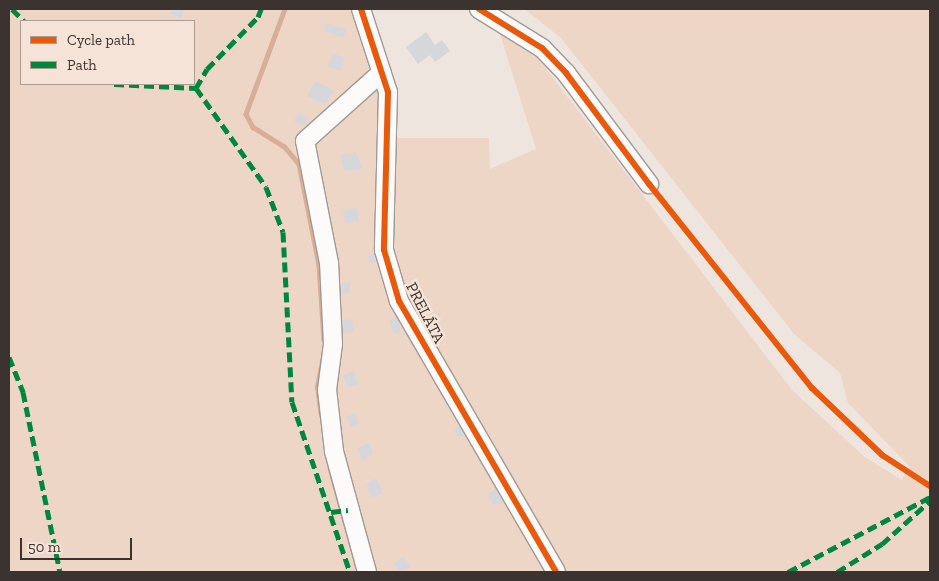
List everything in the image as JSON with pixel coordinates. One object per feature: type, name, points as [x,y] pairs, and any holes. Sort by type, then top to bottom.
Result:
[{"type":"street","name":"PRELÁTA","points":[[362,9],[388,92],[384,250],[399,300],[556,572]]},
{"type":"street","points":[[479,9],[542,48],[560,67],[649,184]]},
{"type":"street","points":[[367,572],[334,451],[327,390],[334,344],[329,263],[305,141],[382,72]]},
{"type":"shaded area","points":[[9,9],[357,9],[384,81],[385,138],[489,138],[490,169],[536,149],[498,28],[531,49],[792,390],[865,457],[902,480],[909,466],[848,403],[840,373],[794,334],[561,38],[524,9],[930,9],[930,572],[9,572]]},
{"type":"building","points":[[172,9],[184,9],[182,18],[170,14]]},
{"type":"building","points":[[326,23],[346,29],[344,38],[324,31]]},
{"type":"building","points":[[426,32],[435,45],[442,40],[450,51],[435,62],[430,55],[418,64],[406,47]]},
{"type":"building","points":[[332,53],[345,58],[341,71],[328,67]]},
{"type":"building","points":[[315,81],[334,90],[326,105],[307,96]]},
{"type":"building","points":[[298,113],[309,118],[305,126],[294,121]]},
{"type":"building","points":[[356,152],[362,169],[344,171],[340,155]]},
{"type":"building","points":[[357,208],[359,222],[345,223],[343,210]]},
{"type":"building","points":[[376,254],[378,261],[369,263],[367,256]]},
{"type":"building","points":[[350,282],[350,293],[342,293],[342,283]]},
{"type":"building","points":[[397,316],[401,332],[394,334],[389,320]]},
{"type":"building","points":[[352,319],[354,332],[343,333],[342,320]]},
{"type":"building","points":[[354,371],[358,384],[347,388],[343,375]]},
{"type":"building","points":[[355,413],[359,423],[351,427],[346,417]]},
{"type":"building","points":[[461,425],[468,434],[459,437],[454,429]]},
{"type":"building","points":[[369,443],[373,453],[363,461],[357,449]]},
{"type":"building","points":[[376,478],[383,493],[372,498],[365,484]]},
{"type":"building","points":[[498,487],[510,499],[494,505],[487,494]]},
{"type":"building","points":[[404,557],[410,567],[399,572],[394,563]]},
{"type":"waterway","points":[[285,9],[246,114],[253,127],[284,146],[299,164],[319,265],[324,340]]},
{"type":"waterway","points":[[321,416],[317,387],[324,350]]},
{"type":"waterway","points":[[330,468],[359,572]]},
{"type":"marked path","points":[[12,9],[23,20]]},
{"type":"marked path","points":[[196,88],[207,69],[258,17],[261,9]]},
{"type":"marked path","points":[[134,85],[196,88],[266,187],[283,232],[292,402],[350,572]]},
{"type":"marked path","points":[[9,357],[23,392],[60,572]]},
{"type":"marked path","points":[[788,572],[930,497]]},
{"type":"marked path","points":[[837,572],[882,544],[930,501]]},
{"type":"marked path","points":[[331,512],[348,510]]},
{"type":"cycle path","points":[[361,9],[388,92],[384,250],[399,301],[556,572]]},
{"type":"cycle path","points":[[479,9],[542,48],[566,73],[649,184],[812,388],[882,455],[930,486]]}]
